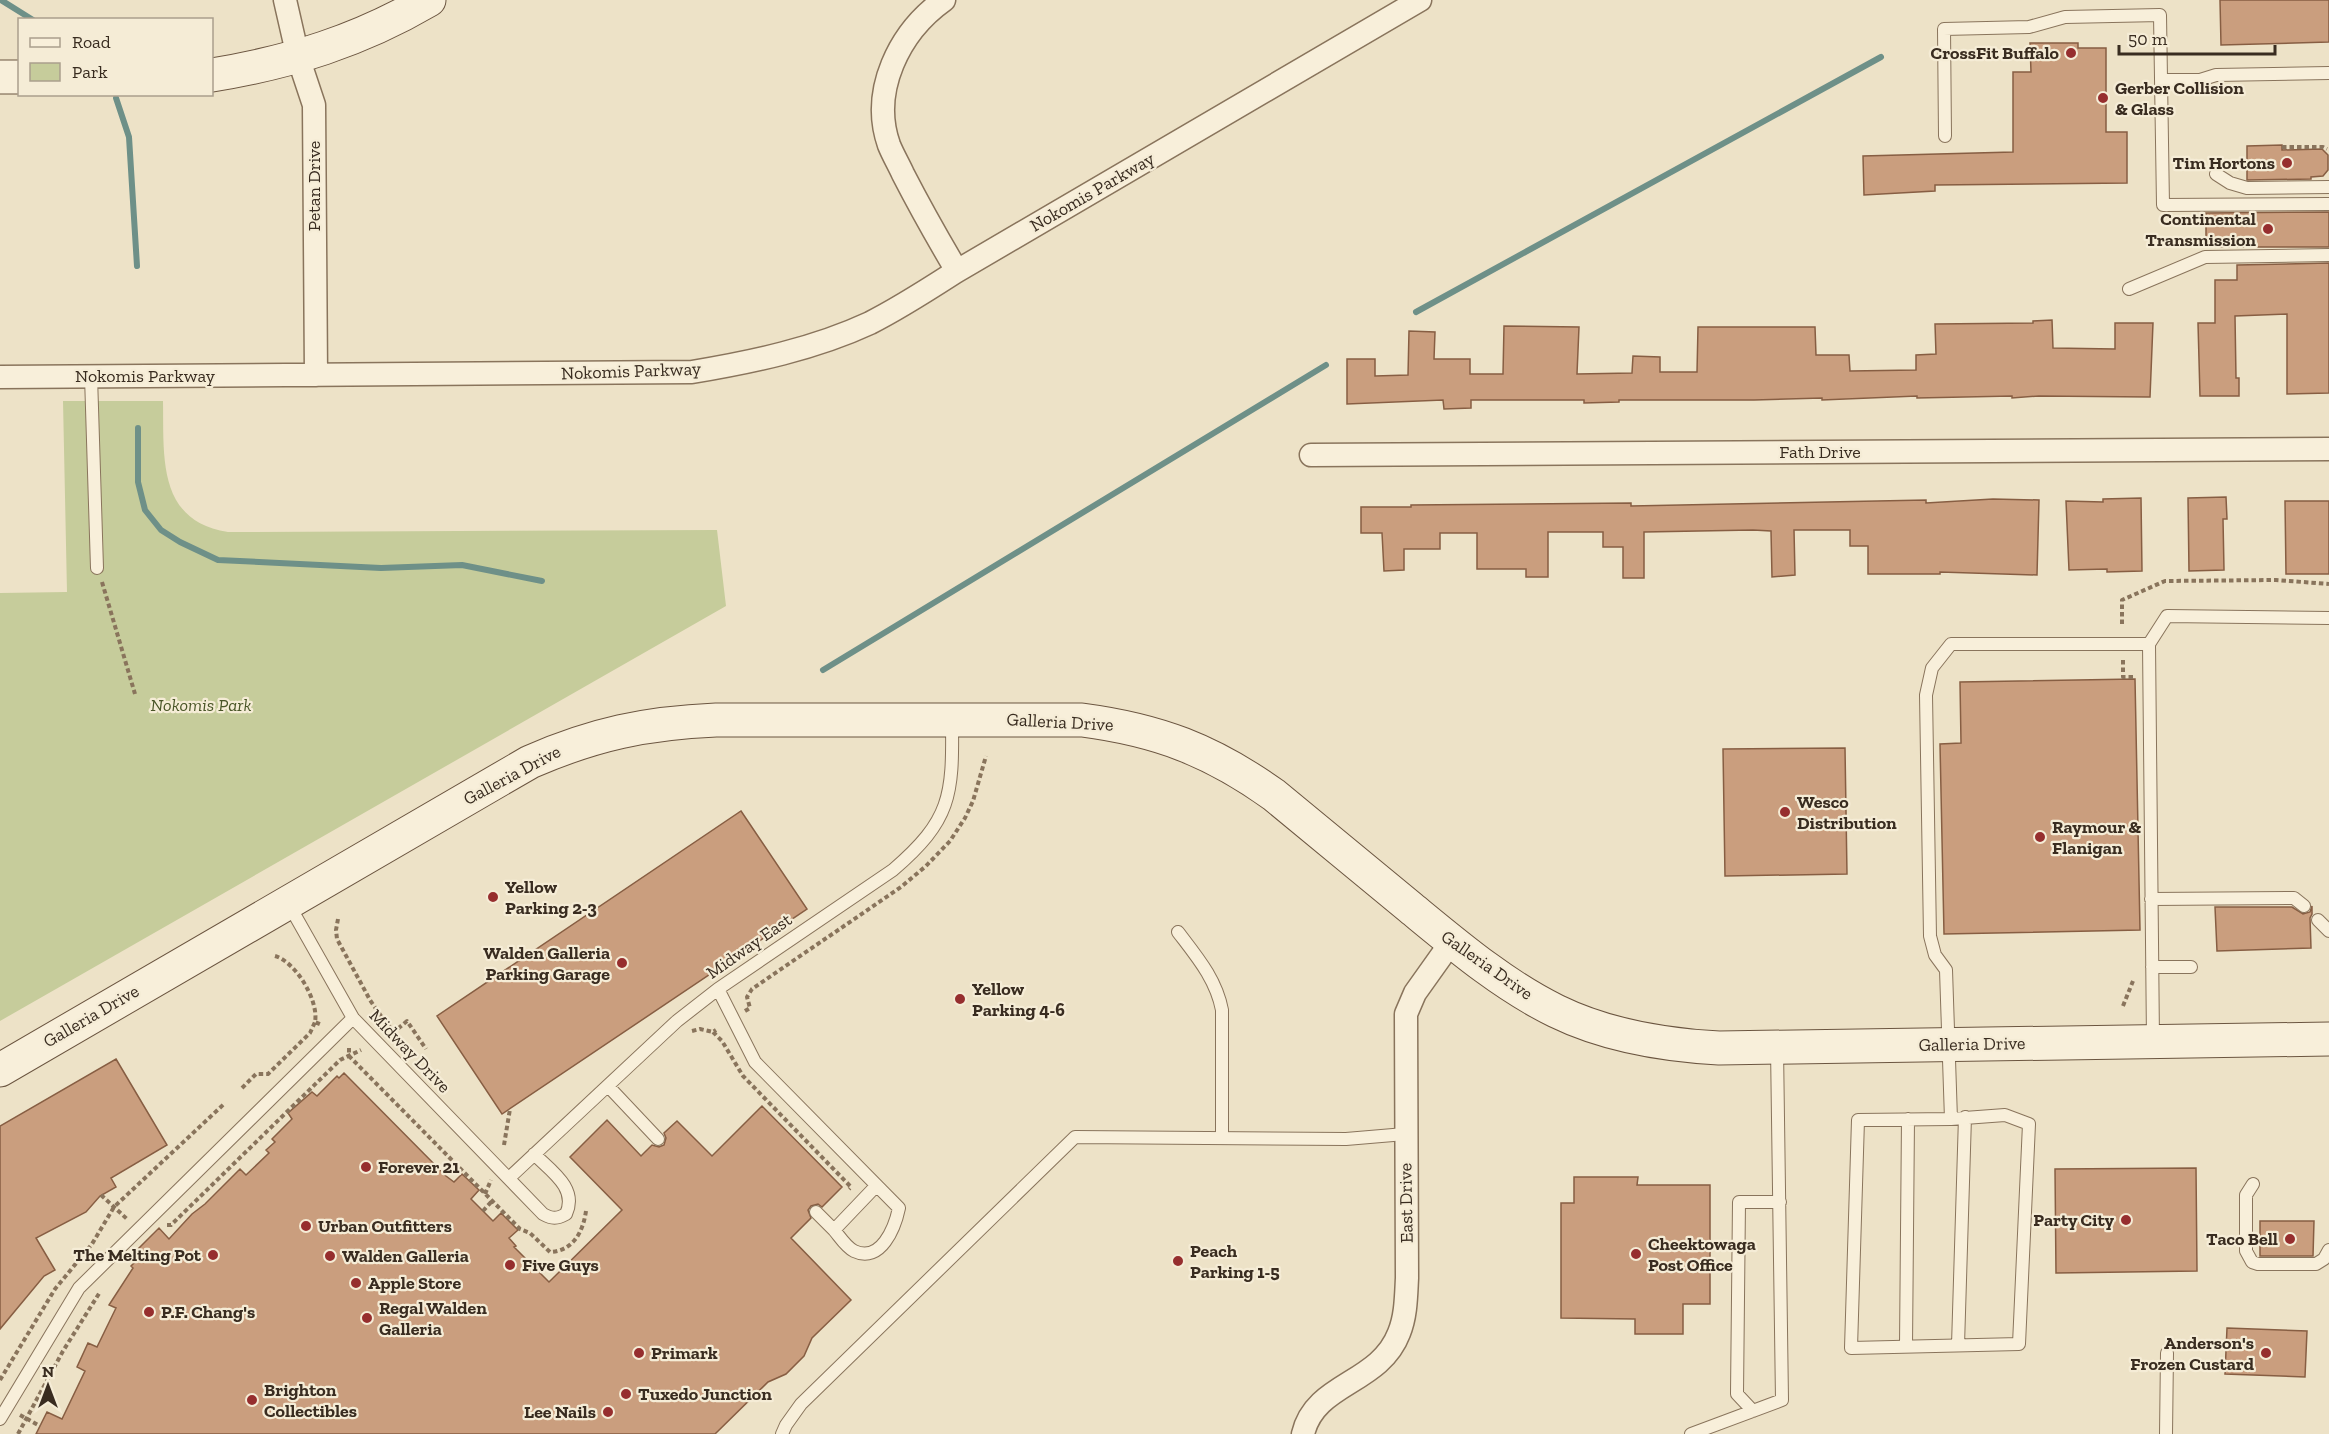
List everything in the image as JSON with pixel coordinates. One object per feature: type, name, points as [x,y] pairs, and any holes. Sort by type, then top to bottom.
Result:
[{"type":"street","name":"Petan Drive","points":[[285,0],[298,57],[314,105],[316,375]]},
{"type":"street","points":[[213,75],[261,67],[356,37],[402,16],[429,0]]},
{"type":"street","points":[[944,0],[919,22],[900,47],[890,68],[885,90],[884,117],[889,145],[920,207],[957,271]]},
{"type":"street","name":"Nokomis Parkway","points":[[0,376],[702,371],[752,362],[812,345],[869,323],[1420,0]]},
{"type":"street","points":[[0,77],[18,77]]},
{"type":"street","name":"Fath Drive","points":[[1311,455],[2329,449]]},
{"type":"street","name":"Galleria Drive","points":[[0,1070],[530,762],[594,737],[671,722],[1082,720],[1125,726],[1166,737],[1201,750],[1244,773],[1274,795],[1452,942],[1522,992],[1556,1011],[1641,1040],[1680,1046],[1777,1047],[2329,1039]]},
{"type":"street","name":"East Drive","points":[[1303,1434],[1306,1419],[1315,1406],[1333,1392],[1374,1368],[1388,1353],[1399,1334],[1405,1311],[1407,1278],[1406,1014],[1415,993],[1452,942]]},
{"type":"lane","points":[[1945,136],[1944,28],[2029,27],[2065,17],[2160,15],[2163,205],[2329,204]]},
{"type":"lane","points":[[2161,80],[2199,80],[2216,75],[2329,73]]},
{"type":"lane","points":[[2216,174],[2230,183],[2247,188],[2329,187]]},
{"type":"lane","points":[[2129,289],[2205,257],[2329,255]]},
{"type":"lane","points":[[91,376],[98,567]]},
{"type":"lane","points":[[2152,1041],[2149,644],[2167,616],[2329,618]]},
{"type":"lane","points":[[1952,1119],[1946,970],[1935,955],[1930,936],[1926,695],[1932,668],[1951,644],[2149,644]]},
{"type":"lane","name":"Midway East","points":[[509,1178],[677,1021],[718,989],[893,870],[918,848],[937,823],[947,800],[952,780],[952,719]]},
{"type":"lane","points":[[2151,899],[2294,898],[2304,906]]},
{"type":"lane","name":"Midway Drive","points":[[288,902],[353,1018],[543,1214],[551,1218],[566,1214],[570,1195],[556,1176],[534,1154]]},
{"type":"lane","points":[[2318,920],[2329,931]]},
{"type":"lane","points":[[1178,932],[1204,967],[1220,998],[1222,1010],[1222,1138]]},
{"type":"lane","points":[[2152,967],[2191,966]]},
{"type":"lane","points":[[718,989],[755,1062],[899,1208],[895,1227],[889,1238],[869,1253],[854,1251],[816,1212]]},
{"type":"lane","points":[[0,1419],[79,1288],[353,1018]]},
{"type":"lane","points":[[1691,1434],[1782,1400],[1777,1047]]},
{"type":"lane","points":[[608,1086],[658,1139]]},
{"type":"lane","points":[[2005,1115],[2029,1124],[2019,1344],[1851,1348],[1858,1120],[1965,1117],[2005,1115]]},
{"type":"lane","points":[[1958,1345],[1965,1117]]},
{"type":"lane","points":[[1906,1346],[1908,1119]]},
{"type":"lane","points":[[782,1434],[801,1404],[1075,1137],[1346,1139],[1406,1134]]},
{"type":"lane","points":[[2253,1184],[2246,1195],[2246,1251],[2252,1262],[2258,1264],[2316,1264],[2329,1250]]},
{"type":"lane","points":[[834,1230],[876,1186]]},
{"type":"lane","points":[[1753,1411],[1737,1394],[1739,1202],[1780,1202]]},
{"type":"lane","points":[[2166,1434],[2167,1353]]},
{"type":"path","points":[[2282,147],[2323,147],[2327,149]]},
{"type":"path","points":[[98,567],[135,694]]},
{"type":"path","points":[[2122,624],[2122,600],[2164,581],[2276,580],[2329,584]]},
{"type":"path","points":[[338,919],[337,939],[382,1019],[394,1032],[407,1021],[426,1050]]},
{"type":"path","points":[[242,1088],[256,1074],[268,1074],[310,1033],[315,1022],[316,1013],[313,1002],[294,969],[286,961],[275,956]]},
{"type":"path","points":[[2123,1006],[2133,981]]},
{"type":"path","points":[[315,1022],[322,1025]]},
{"type":"path","points":[[686,1034],[700,1029],[715,1031],[730,1059],[743,1076],[851,1187],[843,1195]]},
{"type":"path","points":[[159,1225],[171,1225],[340,1060],[361,1050]]},
{"type":"path","points":[[0,1380],[55,1289],[92,1244],[114,1207],[224,1104]]},
{"type":"path","points":[[504,1145],[510,1108]]},
{"type":"path","points":[[485,1194],[491,1180]]},
{"type":"path","points":[[101,1195],[128,1220]]},
{"type":"path","points":[[483,1211],[492,1201]]},
{"type":"path","points":[[18,1434],[63,1351],[102,1289]]},
{"type":"path","points":[[16,1413],[40,1426]]},
{"type":"green space","name":"Nokomis Park","points":[[63,401],[163,401],[165,464],[169,483],[176,500],[188,515],[205,526],[228,532],[717,530],[726,606],[0,1021],[0,593],[67,592]]},
{"type":"building","points":[[2220,0],[2329,0],[2329,42],[2221,45]]},
{"type":"building","points":[[2030,43],[2078,43],[2078,48],[2106,48],[2106,132],[2127,132],[2127,183],[1935,185],[1935,191],[1864,195],[1863,156],[2013,152],[2013,72],[2031,72]]},
{"type":"building","name":"Tim Hortons","points":[[2282,145],[2282,150],[2322,149],[2328,155],[2328,170],[2323,176],[2311,177],[2311,179],[2247,180],[2247,146]]},
{"type":"building","name":"Continental Transmission","points":[[2329,212],[2329,247],[2206,247],[2206,213]]},
{"type":"building","points":[[2329,263],[2329,393],[2287,394],[2287,314],[2235,316],[2236,378],[2239,378],[2239,396],[2200,396],[2198,323],[2215,323],[2215,280],[2237,280],[2237,265]]},
{"type":"building","points":[[2052,320],[2053,348],[2115,349],[2115,323],[2153,323],[2150,397],[1917,398],[1917,396],[1822,400],[1822,398],[1619,400],[1619,402],[1584,403],[1584,400],[1471,400],[1471,408],[1444,409],[1443,400],[1347,404],[1347,359],[1375,359],[1375,376],[1408,375],[1409,331],[1435,332],[1434,359],[1470,359],[1470,374],[1503,374],[1504,326],[1579,327],[1577,374],[1632,373],[1633,356],[1660,357],[1660,372],[1697,372],[1698,327],[1815,327],[1816,355],[1849,355],[1850,371],[1916,370],[1916,355],[1936,354],[1935,324],[2033,323],[2033,321]]},
{"type":"building","points":[[2226,497],[2227,519],[2223,519],[2224,570],[2189,571],[2188,498]]},
{"type":"building","points":[[2141,498],[2142,571],[2069,570],[2066,501],[2103,502],[2103,499]]},
{"type":"building","points":[[1993,499],[2039,500],[2037,575],[1940,572],[1940,574],[1868,574],[1868,546],[1850,546],[1850,530],[1794,530],[1795,575],[1772,577],[1771,531],[1753,530],[1644,532],[1644,578],[1623,578],[1623,547],[1603,547],[1603,532],[1548,532],[1548,577],[1526,577],[1526,569],[1477,569],[1477,533],[1440,533],[1440,549],[1404,549],[1404,570],[1384,571],[1382,533],[1361,533],[1361,507],[1631,503],[1631,506],[1926,500],[1926,503]]},
{"type":"building","points":[[2285,501],[2329,501],[2329,574],[2286,574]]},
{"type":"building","name":"Raymour & Flanigan","points":[[2135,679],[2140,930],[1944,934],[1940,744],[1961,743],[1960,682]]},
{"type":"building","name":"Wesco Distribution","points":[[1845,748],[1847,874],[1725,876],[1723,749]]},
{"type":"building","name":"Walden Galleria Parking Garage","points":[[741,811],[807,909],[502,1114],[437,1016]]},
{"type":"building","points":[[2312,906],[2311,948],[2217,951],[2215,907],[2292,907],[2303,914],[2310,912]]},
{"type":"building","points":[[116,1059],[167,1145],[111,1178],[116,1187],[100,1196],[86,1212],[36,1238],[55,1270],[44,1276],[0,1329],[0,1126]]},
{"type":"building","name":"Walden Galleria","points":[[344,1073],[446,1176],[454,1182],[462,1174],[479,1190],[471,1199],[493,1221],[501,1213],[518,1230],[509,1238],[516,1246],[514,1247],[549,1282],[622,1210],[570,1157],[607,1120],[641,1156],[652,1145],[659,1147],[664,1145],[666,1138],[664,1133],[677,1121],[712,1156],[762,1106],[842,1187],[822,1207],[818,1204],[811,1206],[808,1210],[811,1218],[791,1238],[851,1300],[812,1338],[804,1356],[786,1374],[768,1382],[715,1434],[36,1434],[47,1412],[62,1419],[85,1371],[77,1367],[88,1343],[97,1347],[116,1308],[109,1305],[133,1268],[131,1266],[139,1258],[134,1253],[159,1228],[169,1239],[240,1169],[246,1175],[269,1153],[266,1150],[275,1142],[272,1139],[292,1119],[288,1113],[312,1092],[317,1096],[337,1076],[339,1078]]},
{"type":"building","name":"Party City","points":[[2196,1168],[2197,1271],[2056,1273],[2055,1169]]},
{"type":"building","name":"Cheektowaga Post Office","points":[[1574,1177],[1638,1177],[1637,1185],[1710,1185],[1710,1304],[1683,1304],[1683,1334],[1635,1334],[1635,1319],[1561,1318],[1561,1203],[1574,1203]]},
{"type":"building","name":"Taco Bell","points":[[2260,1221],[2314,1221],[2313,1256],[2260,1256]]},
{"type":"building","name":"Anderson's Frozen Custard","points":[[2227,1328],[2307,1331],[2305,1377],[2225,1374]]},
{"type":"waterway","points":[[1,0],[30,18]]},
{"type":"waterway","points":[[1416,312],[1881,57]]},
{"type":"waterway","points":[[116,98],[129,137],[137,266]]},
{"type":"waterway","points":[[823,670],[1326,365]]},
{"type":"waterway","points":[[138,428],[138,482],[145,510],[161,530],[218,560],[381,568],[462,565],[542,581]]},
{"type":"place","name":"CrossFit Buffalo","points":[[2071,53]]},
{"type":"place","name":"Gerber Collision & Glass","points":[[2103,98]]},
{"type":"place","name":"Tim Hortons","points":[[2287,163]]},
{"type":"place","name":"Continental Transmission","points":[[2268,229]]},
{"type":"place","name":"Wesco Distribution","points":[[1785,812]]},
{"type":"place","name":"Raymour & Flanigan","points":[[2040,837]]},
{"type":"place","name":"Yellow Parking 2-3","points":[[493,897]]},
{"type":"place","name":"Walden Galleria Parking Garage","points":[[622,963]]},
{"type":"place","name":"Yellow Parking 4-6","points":[[960,999]]},
{"type":"place","name":"Forever 21","points":[[366,1167]]},
{"type":"place","name":"Party City","points":[[2126,1220]]},
{"type":"place","name":"Urban Outfitters","points":[[306,1226]]},
{"type":"place","name":"Taco Bell","points":[[2290,1239]]},
{"type":"place","name":"Cheektowaga Post Office","points":[[1636,1254]]},
{"type":"place","name":"The Melting Pot","points":[[213,1255]]},
{"type":"place","name":"Walden Galleria","points":[[330,1256]]},
{"type":"place","name":"Peach Parking 1-5","points":[[1178,1261]]},
{"type":"place","name":"Five Guys","points":[[510,1265]]},
{"type":"place","name":"Apple Store","points":[[356,1283]]},
{"type":"place","name":"P.F. Chang's","points":[[149,1312]]},
{"type":"place","name":"Regal Walden Galleria","points":[[367,1318]]},
{"type":"place","name":"Primark","points":[[639,1353]]},
{"type":"place","name":"Anderson's Frozen Custard","points":[[2266,1353]]},
{"type":"place","name":"Tuxedo Junction","points":[[626,1394]]},
{"type":"place","name":"Brighton Collectibles","points":[[252,1400]]},
{"type":"place","name":"Lee Nails","points":[[608,1412]]}]
